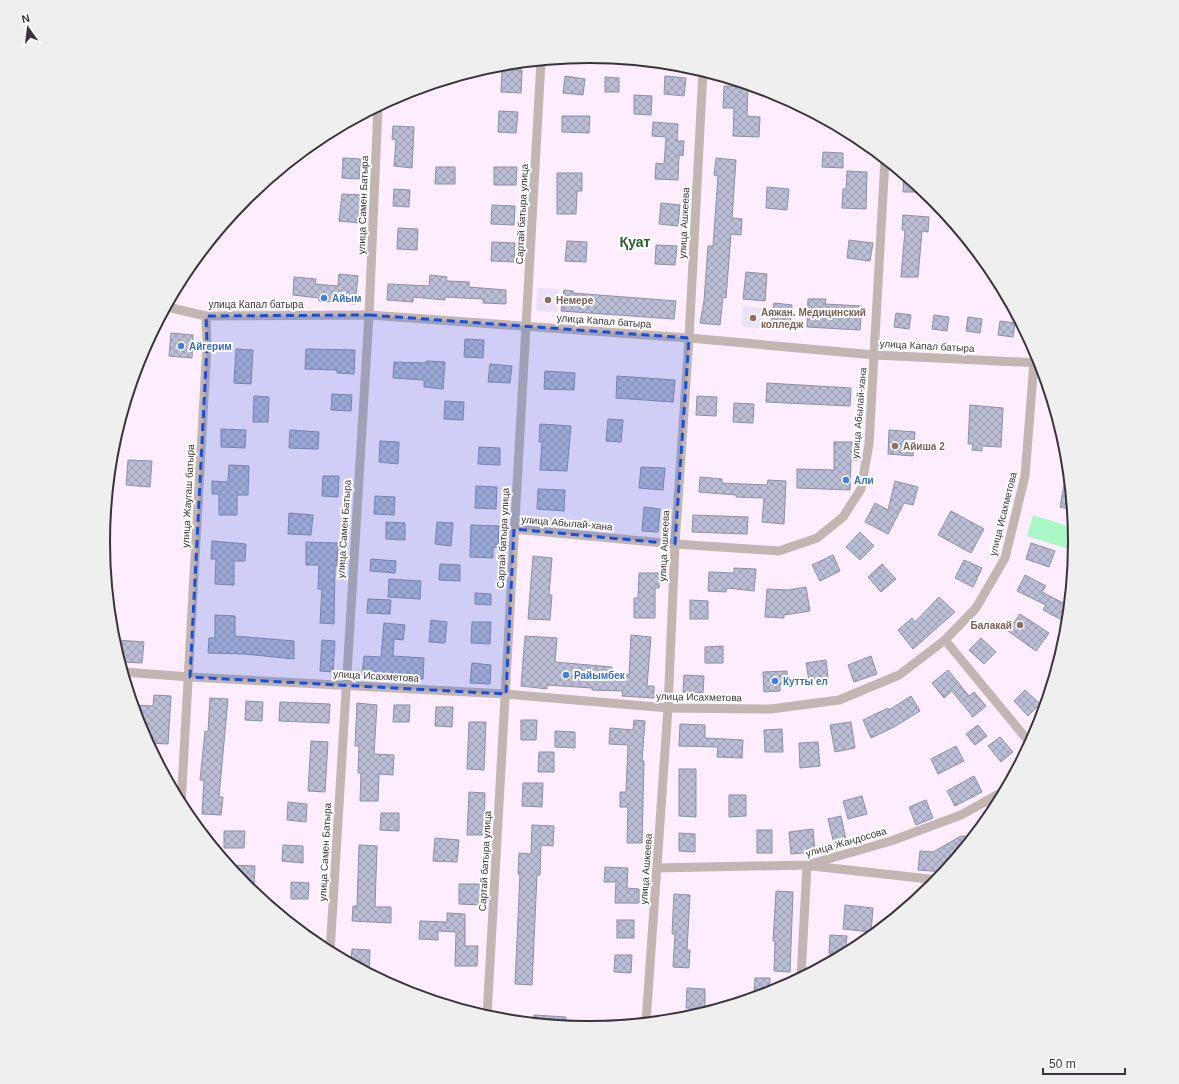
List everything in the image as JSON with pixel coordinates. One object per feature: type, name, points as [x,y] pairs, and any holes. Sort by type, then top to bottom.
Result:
[{"type":"street","name":"Сартай батыра улица","points":[[486,1010],[506,694],[541,66]]},
{"type":"street","name":"улица Ашкеева","points":[[646,1018],[668,708],[674,544],[689,338],[703,77]]},
{"type":"street","name":"улица Самен Батыра","points":[[330,945],[345,686],[369,315],[378,112]]},
{"type":"street","name":"улица Абылай-хана","points":[[514,529],[674,544],[779,551],[817,538],[843,517],[860,489],[869,444],[885,165]]},
{"type":"street","name":"улица Капал батыра","points":[[172,308],[206,316],[369,315],[689,338],[875,355],[1033,363]]},
{"type":"street","name":"улица Жаугаш батыра","points":[[190,678],[207,345],[206,316]]},
{"type":"street","name":"улица Исахметова","points":[[129,672],[190,678],[506,694],[668,708],[771,709],[840,700],[899,675],[945,640],[976,608],[1005,558],[1025,476],[1037,372]]},
{"type":"street","points":[[945,640],[1026,738]]},
{"type":"street","points":[[182,793],[190,678]]},
{"type":"street","name":"улица Жандосова","points":[[657,868],[807,865],[891,841],[960,815],[996,796]]},
{"type":"street","points":[[801,972],[807,865],[930,879]]},
{"type":"highlighted area","points":[[369,315],[689,338],[675,544],[514,529],[506,694],[190,677],[207,345],[206,316]]},
{"type":"shaded area","name":"Немере","points":[[537,288],[559,289],[558,312],[536,311]]},
{"type":"shaded area","name":"Аяжан. Медицинский колледж","points":[[743,306],[764,308],[762,329],[742,327]]},
{"type":"green space","points":[[1033,515],[1067,526],[1068,549],[1027,536]]},
{"type":"building","points":[[522,70],[521,93],[501,92],[502,71]]},
{"type":"building","points":[[565,76],[585,79],[583,95],[563,93]]},
{"type":"building","points":[[665,76],[686,78],[684,96],[664,94]]},
{"type":"building","points":[[605,77],[619,78],[619,92],[605,92]]},
{"type":"building","points":[[724,86],[738,87],[748,90],[747,116],[760,117],[759,137],[733,136],[734,108],[723,108]]},
{"type":"building","points":[[634,95],[652,96],[651,115],[634,114]]},
{"type":"building","points":[[499,111],[518,112],[516,133],[498,132]]},
{"type":"building","points":[[562,116],[590,116],[589,133],[562,132]]},
{"type":"building","points":[[653,122],[678,124],[677,141],[684,141],[683,156],[679,155],[678,180],[655,179],[656,163],[664,164],[666,137],[652,136]]},
{"type":"building","points":[[393,126],[414,127],[412,168],[394,166],[396,140],[392,139]]},
{"type":"building","points":[[823,152],[843,153],[843,168],[822,167]]},
{"type":"building","points":[[343,158],[361,159],[359,179],[342,178]]},
{"type":"building","points":[[716,158],[736,160],[732,218],[742,219],[741,235],[731,234],[726,298],[723,297],[720,325],[700,323],[704,301],[708,246],[713,246],[718,176],[714,175]]},
{"type":"building","points":[[436,167],[455,167],[455,184],[435,184]]},
{"type":"building","points":[[494,167],[517,167],[516,185],[494,185]]},
{"type":"building","points":[[847,171],[867,172],[866,209],[842,208],[843,189],[846,189]]},
{"type":"building","points":[[557,173],[582,173],[582,191],[577,191],[576,214],[557,214]]},
{"type":"building","points":[[904,181],[916,192],[903,192]]},
{"type":"building","points":[[767,187],[789,189],[787,210],[766,208]]},
{"type":"building","points":[[394,189],[410,190],[409,207],[393,206]]},
{"type":"building","points":[[342,194],[361,195],[359,223],[339,221]]},
{"type":"building","points":[[661,203],[680,205],[678,226],[659,224]]},
{"type":"building","points":[[492,205],[515,206],[514,225],[491,224]]},
{"type":"building","points":[[903,215],[929,217],[928,232],[922,231],[918,277],[901,277],[905,230],[902,230]]},
{"type":"building","points":[[398,228],[418,229],[417,250],[397,249]]},
{"type":"building","points":[[849,240],[873,243],[870,261],[847,258]]},
{"type":"building","points":[[567,241],[587,242],[586,262],[565,261]]},
{"type":"building","points":[[492,242],[515,243],[514,262],[491,261]]},
{"type":"building","points":[[656,245],[677,246],[675,265],[655,264]]},
{"type":"building","points":[[746,272],[767,274],[765,301],[743,299]]},
{"type":"building","points":[[339,274],[358,276],[355,304],[319,301],[319,298],[293,295],[294,277],[316,279],[315,284],[338,286]]},
{"type":"building","points":[[430,275],[447,277],[446,281],[469,282],[469,287],[506,290],[506,304],[483,303],[483,299],[445,297],[445,300],[413,297],[413,302],[387,300],[388,284],[429,286]]},
{"type":"building","points":[[564,290],[573,291],[573,293],[676,301],[674,319],[561,311]]},
{"type":"building","points":[[808,299],[826,299],[825,304],[862,306],[860,330],[807,327]]},
{"type":"building","points":[[774,303],[792,305],[790,326],[771,324]]},
{"type":"building","points":[[896,313],[911,315],[909,329],[894,327]]},
{"type":"building","points":[[934,315],[949,317],[947,331],[932,329]]},
{"type":"building","points":[[968,317],[982,319],[980,333],[966,331]]},
{"type":"building","points":[[1000,321],[1015,323],[1013,337],[998,335]]},
{"type":"building","name":"Айгерим","points":[[171,333],[193,335],[192,358],[169,356]]},
{"type":"building","points":[[465,339],[484,340],[483,358],[464,357]]},
{"type":"building","points":[[236,349],[253,350],[251,384],[234,383]]},
{"type":"building","points":[[306,349],[355,350],[354,374],[337,373],[337,370],[305,369]]},
{"type":"building","points":[[426,361],[445,362],[443,389],[424,387],[424,380],[393,378],[394,362],[426,363]]},
{"type":"building","points":[[490,364],[512,366],[510,383],[488,382]]},
{"type":"building","points":[[545,371],[575,373],[574,390],[544,389]]},
{"type":"building","points":[[617,376],[675,380],[673,402],[616,398]]},
{"type":"building","points":[[767,383],[851,388],[850,406],[766,402]]},
{"type":"building","points":[[332,394],[352,395],[351,411],[331,410]]},
{"type":"building","points":[[254,396],[269,397],[268,422],[253,422]]},
{"type":"building","points":[[697,396],[717,397],[716,416],[696,415]]},
{"type":"building","points":[[445,401],[464,402],[463,420],[444,419]]},
{"type":"building","points":[[734,403],[754,404],[753,423],[733,422]]},
{"type":"building","points":[[970,405],[1003,408],[1001,447],[982,446],[982,451],[972,450],[973,444],[968,444]]},
{"type":"building","points":[[608,419],[623,420],[621,442],[606,441]]},
{"type":"building","points":[[540,424],[571,426],[567,471],[540,470],[542,442],[539,442]]},
{"type":"building","points":[[221,429],[246,430],[245,448],[221,447]]},
{"type":"building","points":[[290,430],[319,432],[318,449],[289,448]]},
{"type":"building","points":[[889,430],[915,432],[913,456],[888,454]]},
{"type":"building","points":[[380,441],[399,442],[398,464],[379,462]]},
{"type":"building","points":[[834,442],[857,442],[857,460],[851,460],[850,490],[797,488],[797,469],[834,470]]},
{"type":"building","points":[[479,447],[500,448],[500,465],[478,464]]},
{"type":"building","points":[[128,460],[152,461],[150,487],[126,485]]},
{"type":"building","points":[[229,465],[249,466],[248,495],[237,495],[237,515],[219,515],[219,494],[212,494],[212,481],[228,482]]},
{"type":"building","points":[[641,467],[665,468],[663,490],[639,488]]},
{"type":"building","points":[[323,476],[339,476],[338,497],[322,496]]},
{"type":"building","points":[[700,477],[722,479],[722,483],[767,485],[768,480],[786,481],[784,524],[762,522],[764,498],[736,497],[736,495],[699,492]]},
{"type":"building","points":[[895,481],[918,487],[913,505],[904,503],[888,534],[865,522],[875,503],[888,510]]},
{"type":"building","points":[[1064,483],[1067,509],[1060,507]]},
{"type":"building","points":[[476,486],[497,487],[496,509],[475,508]]},
{"type":"building","points":[[538,489],[565,490],[564,511],[537,509]]},
{"type":"building","points":[[375,496],[395,497],[394,515],[374,514]]},
{"type":"building","points":[[644,507],[660,509],[658,532],[642,531]]},
{"type":"building","points":[[951,511],[984,529],[971,553],[938,535]]},
{"type":"building","points":[[289,513],[313,515],[311,535],[288,534]]},
{"type":"building","points":[[693,515],[748,517],[747,534],[692,532]]},
{"type":"building","points":[[386,522],[405,523],[405,540],[386,539]]},
{"type":"building","points":[[437,522],[453,523],[451,546],[435,544]]},
{"type":"building","points":[[471,525],[499,526],[498,547],[493,548],[493,558],[470,557]]},
{"type":"building","points":[[860,532],[874,546],[860,560],[846,547]]},
{"type":"building","points":[[212,541],[246,544],[245,561],[234,561],[234,585],[215,584],[216,559],[211,559]]},
{"type":"building","points":[[306,542],[338,543],[337,566],[335,565],[334,624],[320,623],[322,589],[318,589],[319,565],[306,565]]},
{"type":"building","points":[[1031,543],[1055,551],[1049,567],[1026,559]]},
{"type":"building","points":[[833,555],[840,571],[820,581],[812,565]]},
{"type":"building","points":[[533,556],[552,558],[549,595],[552,595],[550,620],[528,619]]},
{"type":"building","points":[[371,559],[396,561],[395,573],[370,571]]},
{"type":"building","points":[[964,560],[982,568],[973,587],[955,578]]},
{"type":"building","points":[[440,564],[460,565],[460,581],[439,580]]},
{"type":"building","points":[[882,564],[896,579],[881,592],[868,577]]},
{"type":"building","points":[[734,568],[756,569],[754,591],[727,588],[726,592],[708,591],[709,572],[734,573]]},
{"type":"building","points":[[639,573],[660,573],[659,588],[655,588],[655,618],[634,618],[634,598],[638,598]]},
{"type":"building","points":[[1025,575],[1046,586],[1042,592],[1064,603],[1062,620],[1043,610],[1046,605],[1017,591]]},
{"type":"building","points":[[389,579],[421,581],[420,599],[388,597]]},
{"type":"building","points":[[806,587],[810,611],[784,615],[784,618],[765,617],[767,589],[788,590]]},
{"type":"building","points":[[475,593],[491,594],[491,605],[475,604]]},
{"type":"building","points":[[939,597],[955,612],[913,649],[898,630],[912,618],[915,622]]},
{"type":"building","points":[[368,599],[391,600],[390,614],[367,613]]},
{"type":"building","points":[[690,600],[708,601],[708,619],[690,619]]},
{"type":"building","points":[[1020,614],[1049,633],[1036,651],[1008,631]]},
{"type":"building","points":[[215,615],[235,616],[235,636],[294,641],[294,659],[244,654],[208,653],[209,638],[215,638]]},
{"type":"building","points":[[431,620],[447,622],[445,643],[429,642]]},
{"type":"building","points":[[472,622],[491,622],[490,644],[471,643]]},
{"type":"building","points":[[384,623],[405,625],[403,640],[394,639],[393,656],[424,658],[423,679],[362,675],[364,656],[381,657]]},
{"type":"building","points":[[631,635],[651,637],[647,686],[654,686],[654,698],[622,696],[623,691],[592,690],[592,688],[547,685],[547,689],[521,686],[525,636],[557,638],[555,662],[612,667],[612,674],[629,675]]},
{"type":"building","points":[[981,638],[996,652],[984,664],[969,650]]},
{"type":"building","points":[[121,640],[144,642],[142,663],[126,662]]},
{"type":"building","points":[[322,640],[335,641],[333,672],[320,671]]},
{"type":"building","points":[[723,646],[723,663],[705,663],[705,647]]},
{"type":"building","points":[[871,656],[877,674],[854,682],[848,665]]},
{"type":"building","points":[[826,660],[828,678],[809,681],[806,663]]},
{"type":"building","points":[[472,663],[491,665],[490,684],[470,683]]},
{"type":"building","points":[[948,670],[969,696],[974,692],[986,706],[973,717],[952,691],[944,698],[932,683]]},
{"type":"building","name":"Кутты ел","points":[[787,671],[787,684],[780,684],[780,691],[764,692],[763,672]]},
{"type":"building","points":[[684,675],[704,676],[703,693],[683,692]]},
{"type":"building","points":[[1025,690],[1040,704],[1028,716],[1014,701]]},
{"type":"building","points":[[154,695],[171,696],[168,744],[155,743],[140,705],[153,706]]},
{"type":"building","points":[[911,696],[920,711],[894,727],[871,738],[863,720],[888,708],[889,710]]},
{"type":"building","points":[[210,698],[228,699],[219,797],[223,797],[221,815],[202,814],[204,780],[200,780],[205,731],[208,732]]},
{"type":"building","points":[[246,701],[263,702],[262,721],[245,720]]},
{"type":"building","points":[[280,702],[330,704],[329,723],[279,721]]},
{"type":"building","points":[[357,703],[377,705],[374,754],[394,755],[393,775],[379,774],[378,801],[360,801],[361,773],[358,773],[359,746],[355,746]]},
{"type":"building","points":[[394,705],[410,705],[409,722],[393,722]]},
{"type":"building","points":[[436,707],[453,707],[452,727],[435,726]]},
{"type":"building","points":[[521,720],[537,720],[536,740],[521,740]]},
{"type":"building","points":[[634,720],[645,721],[642,761],[644,761],[642,843],[627,843],[628,807],[620,807],[620,792],[626,792],[628,745],[609,744],[610,728],[633,730]]},
{"type":"building","points":[[469,722],[486,722],[484,770],[467,769]]},
{"type":"building","points":[[851,722],[855,748],[835,752],[830,725]]},
{"type":"building","points":[[680,724],[705,725],[705,738],[743,740],[742,758],[717,757],[718,747],[679,746]]},
{"type":"building","points":[[978,725],[987,736],[975,745],[966,734]]},
{"type":"building","points":[[782,729],[783,752],[765,752],[764,730]]},
{"type":"building","points":[[555,731],[575,732],[575,748],[555,747]]},
{"type":"building","points":[[1000,737],[1013,752],[1001,762],[988,746]]},
{"type":"building","points":[[311,741],[328,742],[325,792],[308,791]]},
{"type":"building","points":[[818,742],[820,766],[800,768],[799,743]]},
{"type":"building","points":[[956,746],[964,761],[938,774],[931,759]]},
{"type":"building","points":[[539,752],[554,752],[554,772],[538,772]]},
{"type":"building","points":[[679,769],[696,769],[696,817],[679,816]]},
{"type":"building","points":[[974,776],[982,792],[955,806],[947,791]]},
{"type":"building","points":[[523,783],[543,783],[542,807],[522,806]]},
{"type":"building","points":[[469,792],[485,793],[484,835],[467,835]]},
{"type":"building","points":[[729,795],[746,795],[746,816],[729,817]]},
{"type":"building","points":[[862,796],[867,814],[848,819],[843,801]]},
{"type":"building","points":[[926,800],[933,818],[916,825],[909,807]]},
{"type":"building","points":[[288,802],[307,804],[306,822],[287,820]]},
{"type":"building","points":[[381,813],[399,813],[399,831],[380,830]]},
{"type":"building","points":[[841,816],[847,845],[835,848],[828,819]]},
{"type":"building","points":[[532,825],[554,826],[553,846],[541,845],[540,875],[537,875],[532,985],[515,984],[520,874],[518,874],[519,853],[531,854]]},
{"type":"building","points":[[813,829],[815,852],[791,854],[789,832]]},
{"type":"building","points":[[757,830],[772,830],[772,853],[757,853]]},
{"type":"building","points":[[224,831],[245,831],[244,848],[224,848]]},
{"type":"building","points":[[679,833],[695,834],[695,852],[679,851]]},
{"type":"building","points":[[961,836],[968,837],[937,871],[918,870],[920,851],[933,852]]},
{"type":"building","points":[[435,838],[459,840],[457,862],[433,861]]},
{"type":"building","points":[[283,845],[303,846],[303,863],[282,861]]},
{"type":"building","points":[[359,845],[377,846],[375,907],[391,907],[391,923],[352,921],[353,906],[357,906]]},
{"type":"building","points":[[236,865],[255,866],[254,884]]},
{"type":"building","points":[[605,867],[628,868],[627,888],[639,889],[639,903],[615,903],[616,882],[604,882]]},
{"type":"building","points":[[291,882],[309,883],[308,899],[291,899]]},
{"type":"building","points":[[459,884],[481,884],[481,905],[459,904]]},
{"type":"building","points":[[776,891],[793,892],[790,972],[774,971],[775,941],[773,941]]},
{"type":"building","points":[[674,894],[690,895],[687,950],[690,950],[689,968],[673,967],[675,934],[672,934]]},
{"type":"building","points":[[845,905],[873,908],[871,929],[868,932],[843,929]]},
{"type":"building","points":[[447,913],[465,914],[465,946],[478,946],[477,966],[455,966],[456,932],[438,931],[438,940],[419,939],[420,921],[447,922]]},
{"type":"building","points":[[617,920],[634,920],[634,938],[617,938]]},
{"type":"building","points":[[830,935],[847,936],[846,946],[833,954],[829,954]]},
{"type":"building","points":[[352,949],[370,950],[369,967],[351,958]]},
{"type":"building","points":[[615,955],[632,955],[631,973],[614,972]]},
{"type":"building","points":[[755,978],[770,978],[770,986],[754,992]]},
{"type":"building","points":[[687,988],[705,989],[705,1007],[698,1009],[686,1008]]},
{"type":"building","points":[[534,1015],[566,1017],[566,1020],[534,1018]]},
{"type":"place","name":"Айым","points":[[324,298]]},
{"type":"place","name":"Немере","points":[[548,300]]},
{"type":"place","name":"Аяжан. Медицинский колледж","points":[[753,318]]},
{"type":"place","name":"Айгерим","points":[[181,346]]},
{"type":"place","name":"Айиша 2","points":[[895,446]]},
{"type":"place","name":"Али","points":[[846,480]]},
{"type":"place","name":"Балакай","points":[[1020,625]]},
{"type":"place","name":"Райымбек","points":[[566,675]]},
{"type":"place","name":"Кутты ел","points":[[775,681]]},
{"type":"district","name":"Қуат","points":[[635,242]]}]
